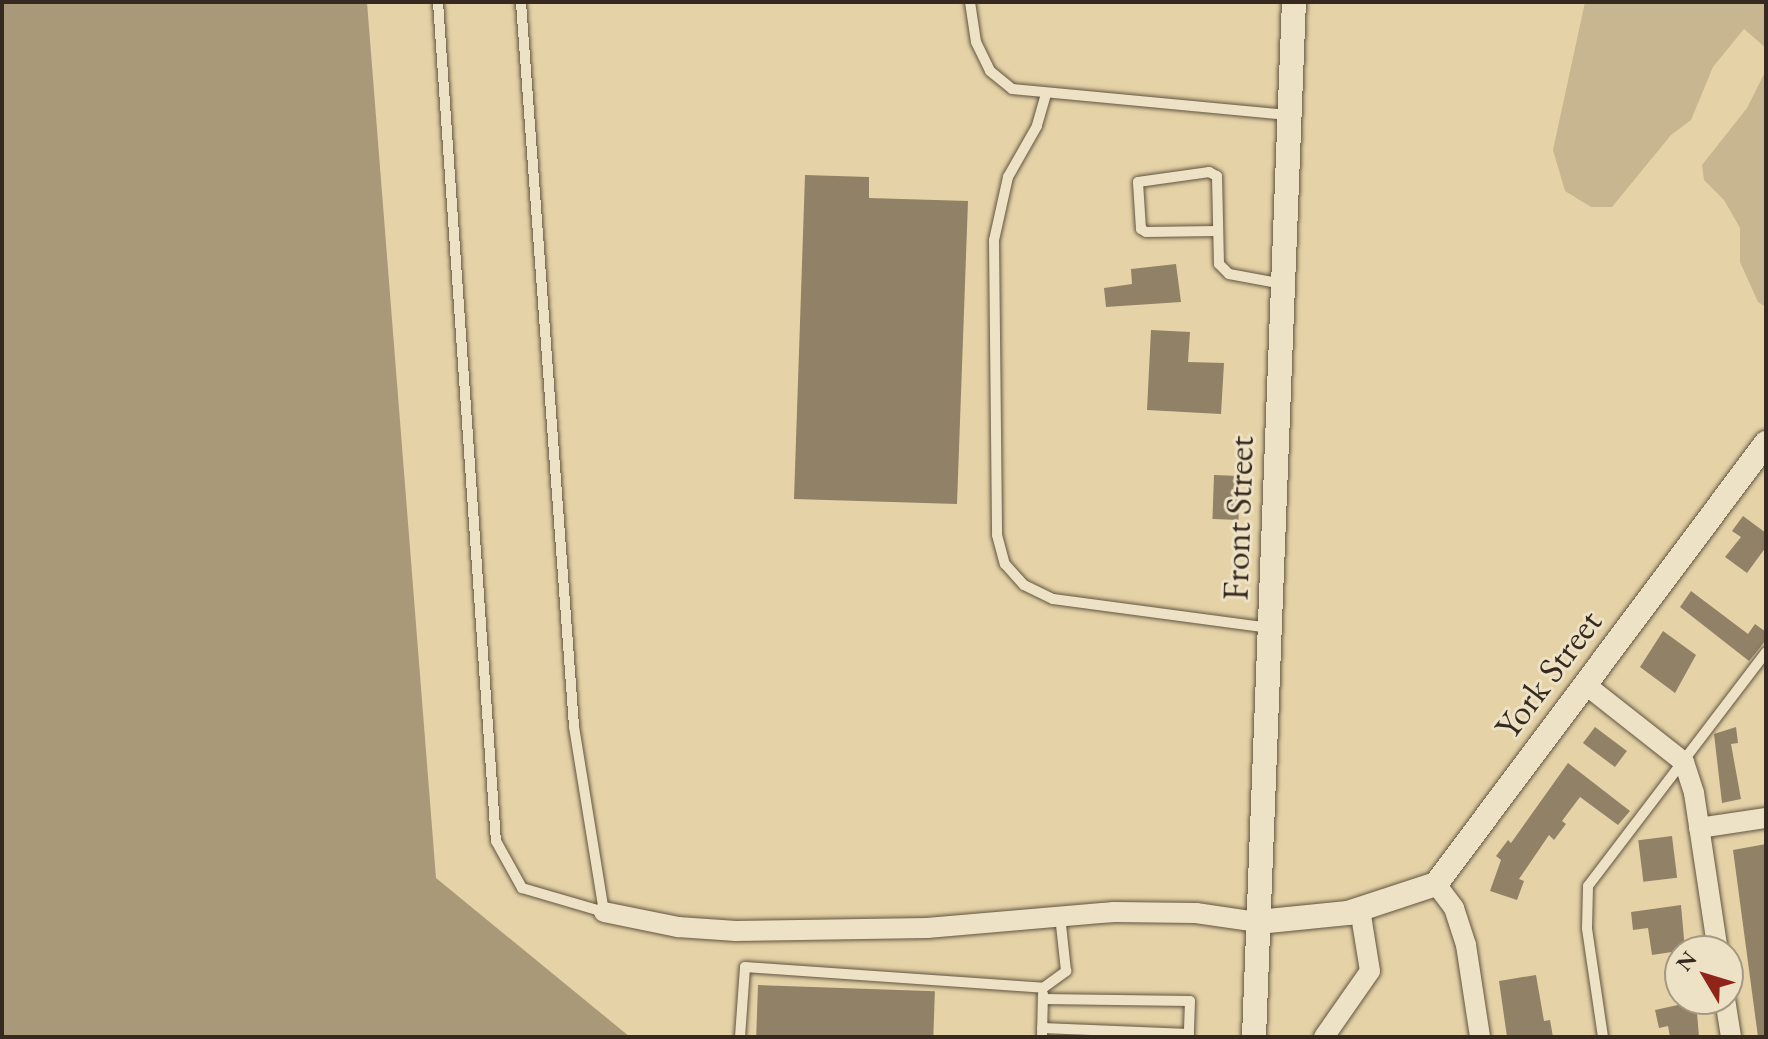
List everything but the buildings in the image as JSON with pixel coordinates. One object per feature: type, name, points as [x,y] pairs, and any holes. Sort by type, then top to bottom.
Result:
[{"type":"street","name":"Front Street","points":[[1254,1037],[1294,2]]},
{"type":"street","name":"York Street","points":[[1436,884],[1766,443]]},
{"type":"street","points":[[1586,685],[1684,762],[1699,828],[1716,935]]},
{"type":"street","points":[[1699,828],[1766,818]]},
{"type":"street","points":[[604,912],[678,927],[736,931],[927,928],[1060,916],[1196,913],[1258,922],[1302,921],[1360,909],[1436,884],[1454,908],[1466,945],[1480,1037]]},
{"type":"street","points":[[1324,1037],[1370,971],[1360,909]]},
{"type":"street","points":[[1728,1015],[1731,1037]]},
{"type":"lane","points":[[438,2],[496,841],[522,888],[604,912],[574,726],[521,2]]},
{"type":"lane","points":[[970,2],[976,42],[990,71],[1012,89],[1289,115]]},
{"type":"lane","points":[[1046,94],[1037,126],[1004,188],[994,240],[997,535],[1005,564],[1024,585],[1053,599],[1270,628]]},
{"type":"lane","points":[[1216,231],[1146,232],[1141,229],[1138,182],[1209,172],[1217,176],[1216,231],[1223,270],[1283,284]]},
{"type":"lane","points":[[1603,1037],[1587,928],[1588,886],[1766,652]]},
{"type":"lane","points":[[740,1037],[745,967],[1043,994],[1190,1001],[1189,1035],[1042,1032],[1043,994],[1066,971],[1060,916]]},
{"type":"shaded area","points":[[2,2],[367,2],[436,878],[630,1037],[2,1037]]},
{"type":"shaded area","points":[[1585,2],[1766,2],[1766,48],[1744,29],[1713,67],[1691,120],[1671,135],[1612,207],[1591,207],[1565,191],[1553,150]]},
{"type":"shaded area","points":[[1766,70],[1766,307],[1758,302],[1740,262],[1740,228],[1724,200],[1704,180],[1702,165],[1747,108]]}]
